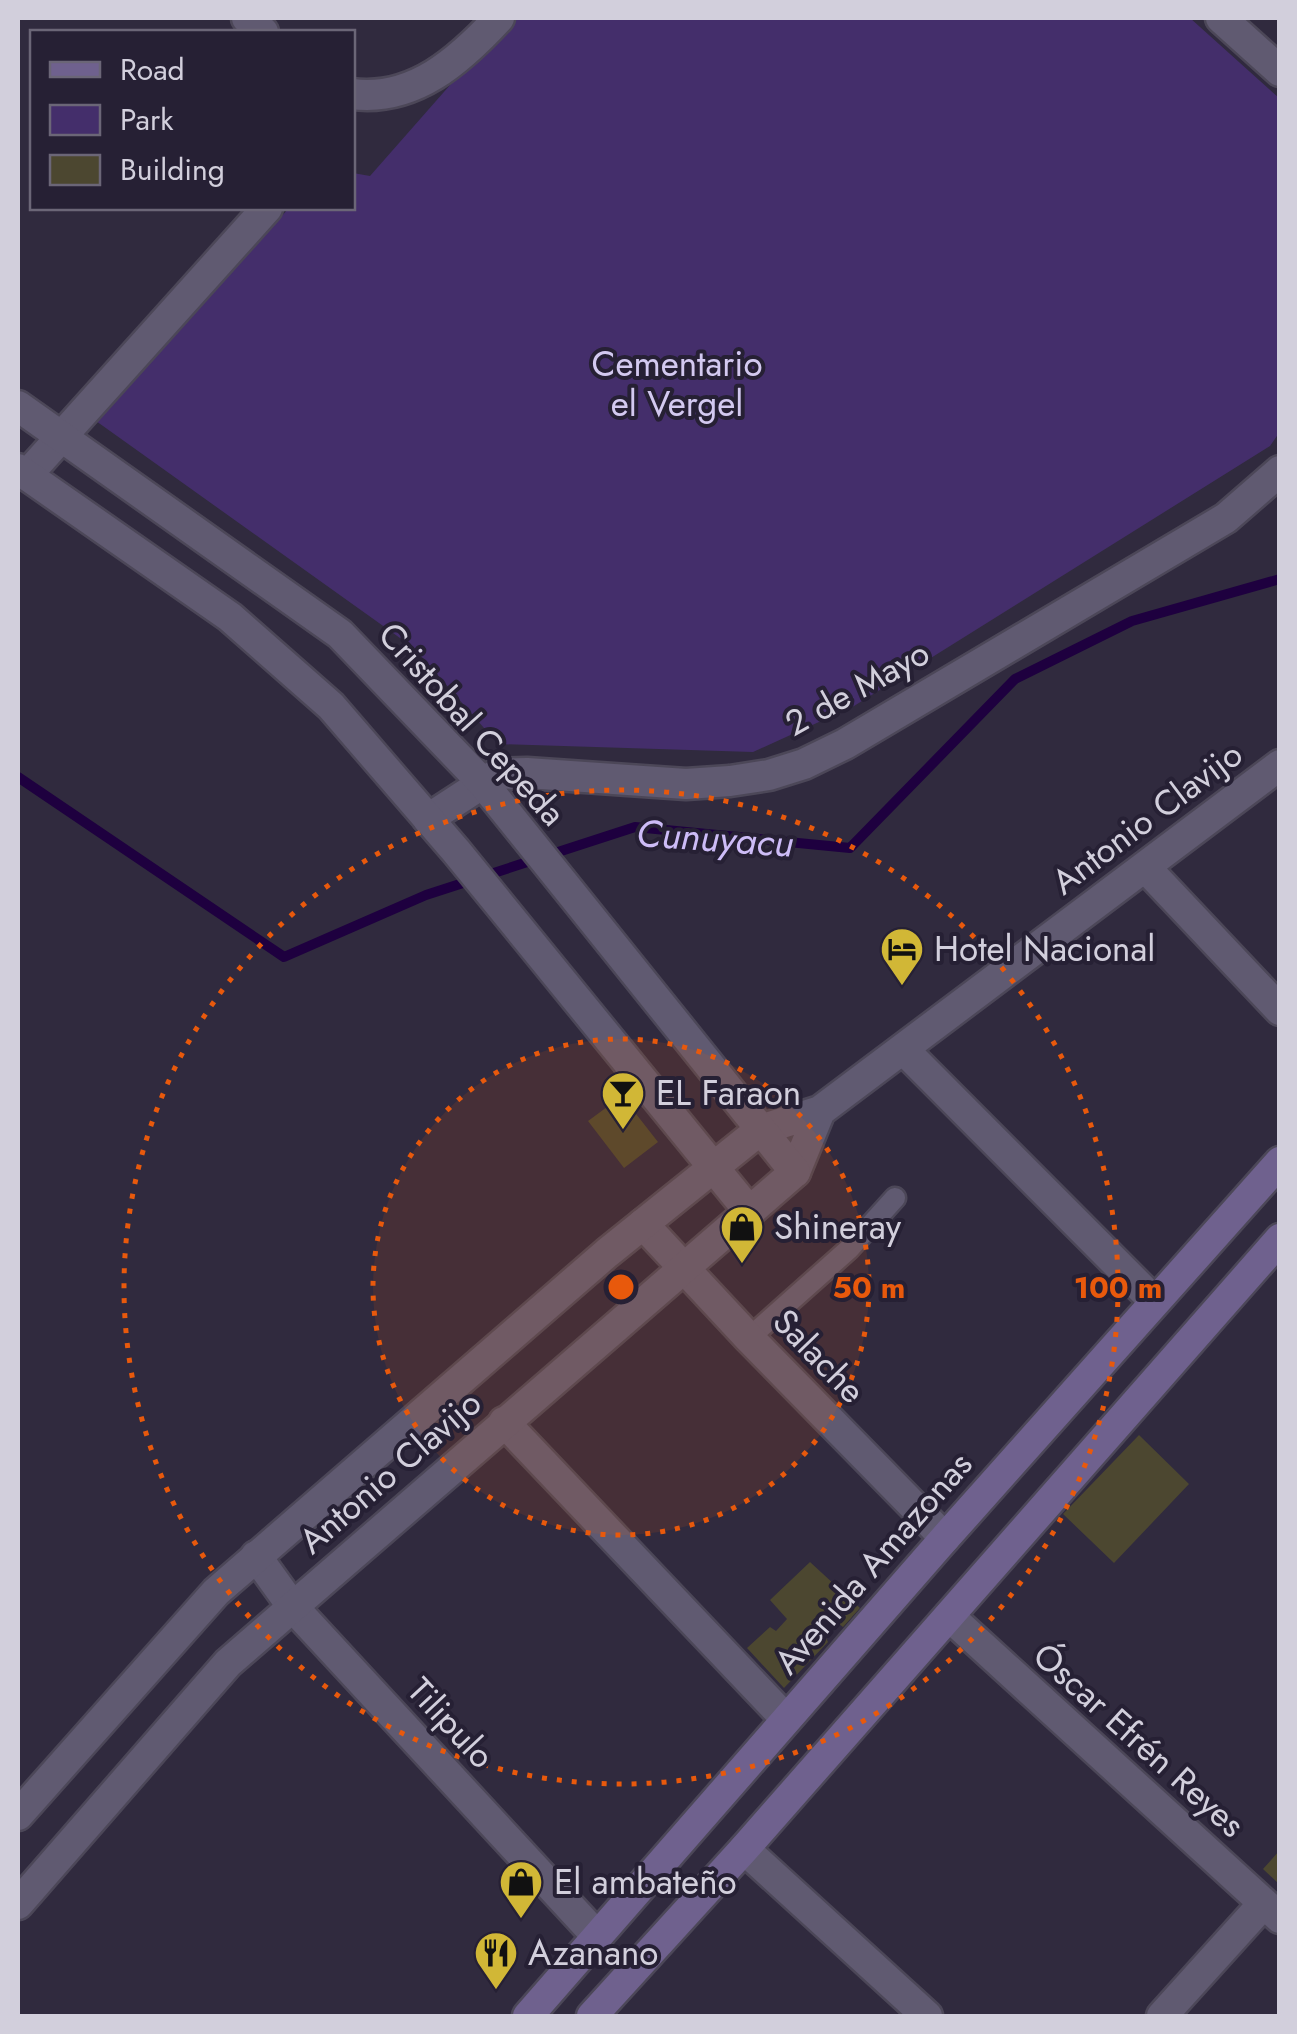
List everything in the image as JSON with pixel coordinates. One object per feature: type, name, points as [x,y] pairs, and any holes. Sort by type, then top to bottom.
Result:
[{"type":"main road","name":"Avenida Amazonas","points":[[528,2016],[1280,1162]]},
{"type":"main road","points":[[592,2016],[1280,1240]]},
{"type":"street","points":[[355,95],[373,97],[422,82],[448,68],[499,18]]},
{"type":"street","points":[[1220,18],[1280,71]]},
{"type":"street","points":[[265,210],[22,472],[230,617],[332,706],[456,851],[750,1211]]},
{"type":"street","name":"Cristobal Cepeda","points":[[18,406],[340,634],[482,782],[795,1172]]},
{"type":"street","name":"2 de Mayo","points":[[428,819],[482,782],[510,772],[701,783],[768,775],[804,764],[845,744],[1226,518],[1280,471]]},
{"type":"street","name":"Antonio Clavijo","points":[[18,1815],[216,1592],[643,1224],[760,1130],[820,1111],[1280,765]]},
{"type":"street","points":[[1145,868],[1280,1010]]},
{"type":"street","points":[[903,1049],[1154,1301]]},
{"type":"street","name":"Antonio Clavijo","points":[[18,1904],[228,1663],[795,1172],[820,1111]]},
{"type":"street","name":"Salache","points":[[643,1224],[945,1538]]},
{"type":"street","points":[[504,1422],[786,1719]]},
{"type":"street","name":"Tilipulo","points":[[256,1556],[292,1606],[596,1936]]},
{"type":"street","name":"Óscar Efrén Reyes","points":[[949,1616],[1272,1911]]},
{"type":"street","points":[[744,1849],[927,2016]]},
{"type":"street","points":[[1162,2016],[1272,1911]]},
{"type":"lane","points":[[750,1338],[849,1249],[894,1198]]},
{"type":"green space","name":"Cementario el Vergel","points":[[509,18],[1190,18],[1279,98],[1279,433],[1270,446],[854,706],[753,752],[498,744],[414,648],[96,421],[287,210],[355,210],[355,173],[370,176]]},
{"type":"building","name":"EL Faraon","points":[[622,1096],[658,1142],[624,1168],[588,1121]]},
{"type":"building","points":[[1139,1435],[1189,1484],[1114,1563],[1063,1514]]},
{"type":"building","points":[[810,1562],[860,1608],[843,1627],[839,1624],[826,1638],[828,1642],[784,1688],[747,1648],[770,1627],[776,1631],[787,1619],[770,1600]]},
{"type":"building","points":[[1279,1851],[1279,1884],[1263,1869]]},
{"type":"waterway","name":"Cunuyacu","points":[[18,777],[284,957],[426,895],[635,827],[850,848],[1015,679],[1132,621],[1280,579]]},
{"type":"place","name":"Hotel Nacional","points":[[902,987]]},
{"type":"place","name":"EL Faraon","points":[[623,1131]]},
{"type":"place","name":"Shineray","points":[[742,1265]]},
{"type":"place","name":"El ambateño","points":[[521,1920]]},
{"type":"place","name":"Azanano","points":[[496,1991]]}]
